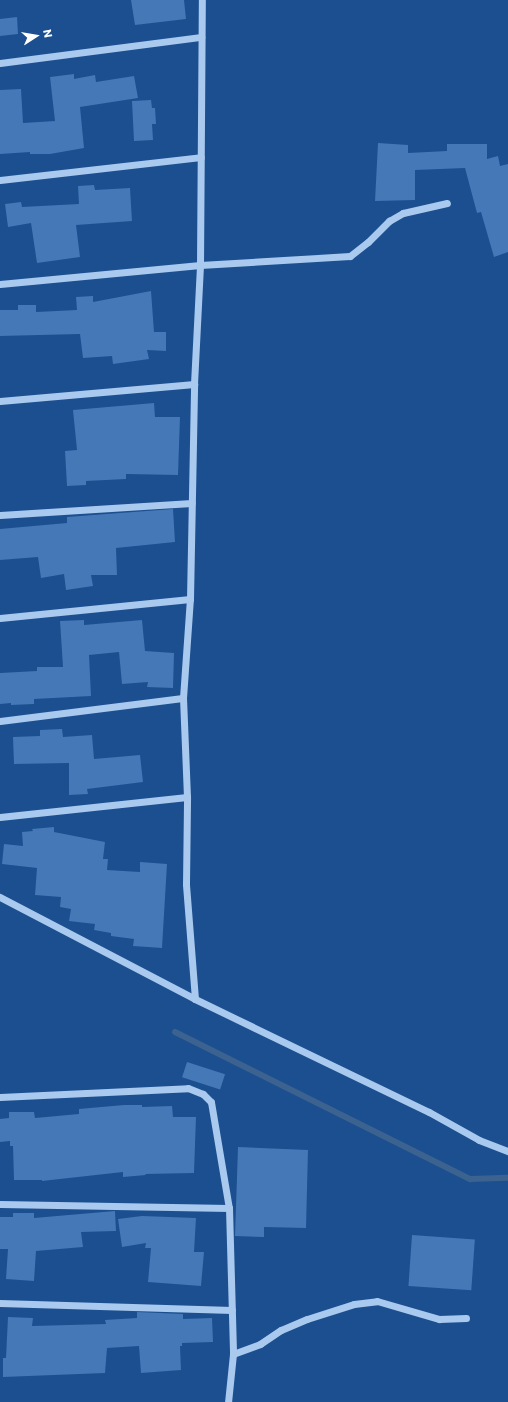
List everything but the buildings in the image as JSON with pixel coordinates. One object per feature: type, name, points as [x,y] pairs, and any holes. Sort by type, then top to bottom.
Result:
[{"type":"street","points":[[195,998],[186,884],[187,797],[183,698],[190,599],[194,384],[200,265],[202,0]]},
{"type":"street","points":[[0,63],[201,37]]},
{"type":"street","points":[[0,180],[201,157]]},
{"type":"street","points":[[0,284],[200,265],[350,256],[368,242],[390,221],[403,213],[447,203]]},
{"type":"street","points":[[0,401],[194,384]]},
{"type":"street","points":[[0,515],[192,503]]},
{"type":"street","points":[[0,618],[190,599]]},
{"type":"street","points":[[0,721],[183,698]]},
{"type":"street","points":[[0,817],[187,797]]},
{"type":"street","points":[[0,897],[195,998],[429,1112],[479,1140],[508,1151]]},
{"type":"street","points":[[0,1097],[188,1088],[203,1094],[211,1102],[229,1208],[233,1354],[228,1402]]},
{"type":"street","points":[[0,1204],[229,1208]]},
{"type":"street","points":[[233,1354],[260,1344],[281,1330],[306,1319],[354,1304],[377,1301],[439,1319],[466,1318]]},
{"type":"street","points":[[0,1303],[232,1310]]},
{"type":"waterway","points":[[175,1032],[470,1179],[508,1178]]}]
